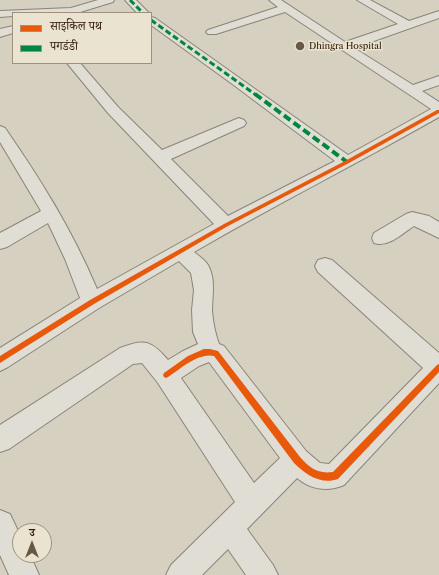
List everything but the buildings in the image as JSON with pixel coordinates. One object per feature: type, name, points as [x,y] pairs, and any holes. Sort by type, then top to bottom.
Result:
[{"type":"street","points":[[68,12],[81,3],[109,0]]},
{"type":"street","points":[[130,0],[142,12]]},
{"type":"street","points":[[274,0],[439,108]]},
{"type":"street","points":[[362,0],[408,25]]},
{"type":"street","points":[[212,32],[287,8]]},
{"type":"street","points":[[0,14],[12,13]]},
{"type":"street","points":[[344,47],[439,14]]},
{"type":"street","points":[[152,21],[347,162]]},
{"type":"street","points":[[0,33],[12,29]]},
{"type":"street","points":[[74,64],[113,110],[226,224]]},
{"type":"street","points":[[413,90],[439,80]]},
{"type":"street","points":[[0,360],[92,302],[226,224],[347,162],[439,111]]},
{"type":"street","points":[[161,157],[239,123]]},
{"type":"street","points":[[0,131],[25,168],[52,213],[69,246],[92,302]]},
{"type":"street","points":[[0,242],[52,213]]},
{"type":"street","points":[[381,238],[412,219],[423,221],[439,231]]},
{"type":"street","points":[[180,251],[200,269],[204,290],[202,310],[204,332],[211,351]]},
{"type":"street","points":[[166,375],[202,352],[211,351],[216,353],[297,460],[307,470],[316,476],[324,478],[334,476],[439,367],[325,266]]},
{"type":"street","points":[[0,440],[128,354],[141,352],[149,354],[166,375],[253,505]]},
{"type":"street","points":[[181,575],[297,460]]},
{"type":"street","points":[[0,524],[24,575]]},
{"type":"street","points":[[230,528],[263,575]]},
{"type":"marked path","points":[[130,0],[142,12]]},
{"type":"marked path","points":[[152,21],[236,80],[347,162]]},
{"type":"cycle path","points":[[0,360],[92,302],[226,225],[347,162],[439,111]]},
{"type":"cycle path","points":[[166,375],[197,355],[204,352],[216,353],[297,460],[310,472],[318,476],[329,477],[335,476],[439,367]]},
{"type":"place","name":"Dhingra Hospital","points":[[300,46]]}]
